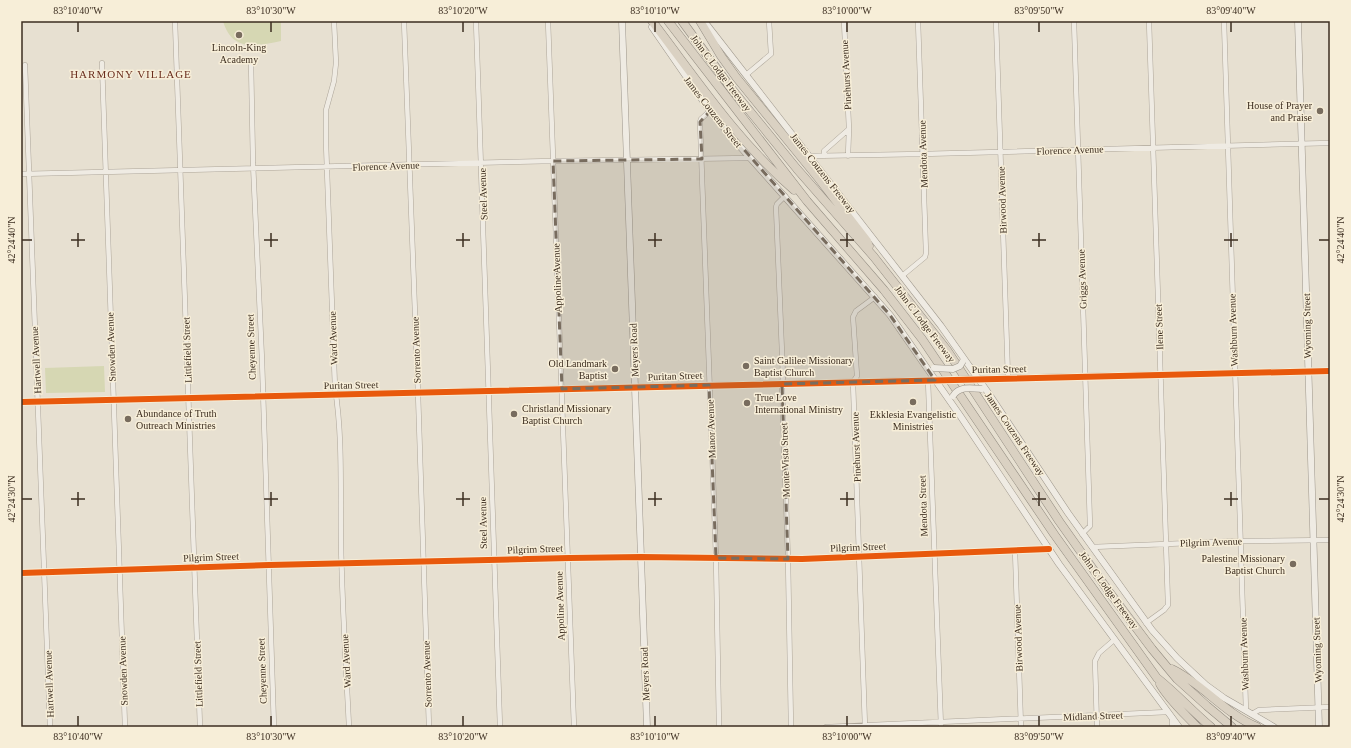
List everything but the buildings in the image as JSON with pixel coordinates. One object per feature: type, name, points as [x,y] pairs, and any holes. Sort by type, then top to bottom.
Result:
[{"type":"highway","points":[[652,21],[715,107],[776,175],[807,201]]},
{"type":"highway","name":"John C Lodge Freeway","points":[[668,21],[807,201],[884,290],[922,339],[1054,534],[1157,678],[1168,686],[1210,727]]},
{"type":"highway","name":"John C Lodge Freeway","points":[[682,21],[731,88],[797,169],[874,257],[947,350],[1059,520],[1127,616],[1177,679],[1232,727]]},
{"type":"highway","points":[[700,21],[721,56],[736,77],[867,241],[874,257]]},
{"type":"highway","points":[[1168,668],[1184,675],[1227,710],[1257,727]]},
{"type":"highway","points":[[1157,678],[1163,689],[1198,727]]},
{"type":"street","name":"Littlefield Street","points":[[175,21],[200,727]]},
{"type":"street","name":"Ward Avenue","points":[[334,21],[335,73],[326,110],[326,120],[336,395],[338,401],[341,563],[349,727]]},
{"type":"street","name":"Sorrento Avenue","points":[[404,21],[418,393],[428,727]]},
{"type":"street","name":"Steel Avenue","points":[[476,21],[500,727]]},
{"type":"street","name":"Appoline Avenue","points":[[548,21],[552,161],[569,558],[574,727]]},
{"type":"street","name":"Meyers Road","points":[[622,21],[647,727]]},
{"type":"street","name":"James Couzens Street","points":[[648,21],[672,58],[710,111],[785,196]]},
{"type":"street","name":"James Couzens Freeway","points":[[704,21],[941,326],[975,379],[988,394],[1082,534],[1162,643],[1188,669],[1224,698],[1274,727]]},
{"type":"street","points":[[746,75],[771,54],[769,21]]},
{"type":"street","name":"Pinehurst Avenue","points":[[844,21],[848,156]]},
{"type":"street","name":"Mendota Avenue","points":[[902,276],[926,255],[918,21]]},
{"type":"street","name":"Birwood Avenue","points":[[996,21],[1008,378]]},
{"type":"street","name":"Griggs Avenue","points":[[1074,21],[1090,526],[1082,534]]},
{"type":"street","name":"Ilene Street","points":[[1146,623],[1164,610],[1168,605],[1148,21]]},
{"type":"street","name":"Washburn Avenue","points":[[1224,21],[1234,373],[1246,710]]},
{"type":"street","name":"Wyoming Street","points":[[1298,21],[1319,727]]},
{"type":"street","name":"Cheyenne Street","points":[[251,62],[274,727]]},
{"type":"street","name":"Snowden Avenue","points":[[102,63],[125,727]]},
{"type":"street","name":"Hartwell Avenue","points":[[25,65],[35,365],[38,402],[50,727]]},
{"type":"street","name":"Manor Avenue","points":[[710,111],[701,119],[700,122],[716,558],[719,727]]},
{"type":"street","points":[[825,156],[824,151],[848,130]]},
{"type":"street","name":"Florence Avenue","points":[[810,156],[1330,143]]},
{"type":"street","name":"Florence Avenue","points":[[21,174],[552,161],[750,158]]},
{"type":"street","points":[[785,196],[890,315],[936,380],[1049,549],[1179,727]]},
{"type":"street","name":"Monte Vista Street","points":[[785,196],[776,208],[783,377],[791,727]]},
{"type":"street","name":"Pinehurst Avenue","points":[[865,726],[853,382],[857,376],[854,314],[875,297]]},
{"type":"street","points":[[916,351],[928,365],[934,368],[953,369],[960,366],[963,359]]},
{"type":"street","name":"Puritan Street","points":[[21,402],[1330,371]]},
{"type":"street","name":"Mendota Street","points":[[928,380],[941,725]]},
{"type":"street","points":[[953,406],[953,396],[956,392],[965,388],[982,389],[988,394]]},
{"type":"street","name":"Pilgrim Avenue","points":[[1092,547],[1240,541],[1330,540]]},
{"type":"street","name":"Pilgrim Street","points":[[21,573],[120,569],[569,558],[641,557],[788,559],[1049,549]]},
{"type":"street","name":"Birwood Avenue","points":[[1016,550],[1021,727]]},
{"type":"street","points":[[1097,727],[1095,661],[1099,653],[1114,640]]},
{"type":"street","points":[[1252,714],[1259,710],[1330,707]]},
{"type":"street","points":[[1170,715],[1172,727]]},
{"type":"street","name":"Midland Street","points":[[826,727],[941,725],[1021,719],[1170,715]]},
{"type":"highlighted area","points":[[710,111],[890,315],[935,380],[782,384],[788,559],[716,558],[709,385],[562,389],[553,161],[702,159],[700,122]]},
{"type":"green space","points":[[223,21],[281,21],[281,41],[254,45],[239,42],[232,38]]},
{"type":"green space","points":[[104,366],[105,392],[46,393],[45,368]]},
{"type":"cycle path","points":[[21,402],[1330,371]]},
{"type":"cycle path","points":[[21,573],[269,565],[569,558],[641,557],[802,559],[1049,549]]},
{"type":"place","name":"Lincoln-King Academy","points":[[239,35]]},
{"type":"place","name":"House of Prayer and Praise","points":[[1320,111]]},
{"type":"place","name":"Saint Galilee Missionary Baptist Church","points":[[746,366]]},
{"type":"place","name":"Old Landmark Baptist","points":[[615,369]]},
{"type":"place","name":"Ekklesia Evangelistic Ministries","points":[[913,402]]},
{"type":"place","name":"True Love International Ministry","points":[[747,403]]},
{"type":"place","name":"Christland Missionary Baptist Church","points":[[514,414]]},
{"type":"place","name":"Abundance of Truth Outreach Ministries","points":[[128,419]]},
{"type":"place","name":"Palestine Missionary Baptist Church","points":[[1293,564]]},
{"type":"district","name":"HARMONY VILLAGE","points":[[131,74]]}]
